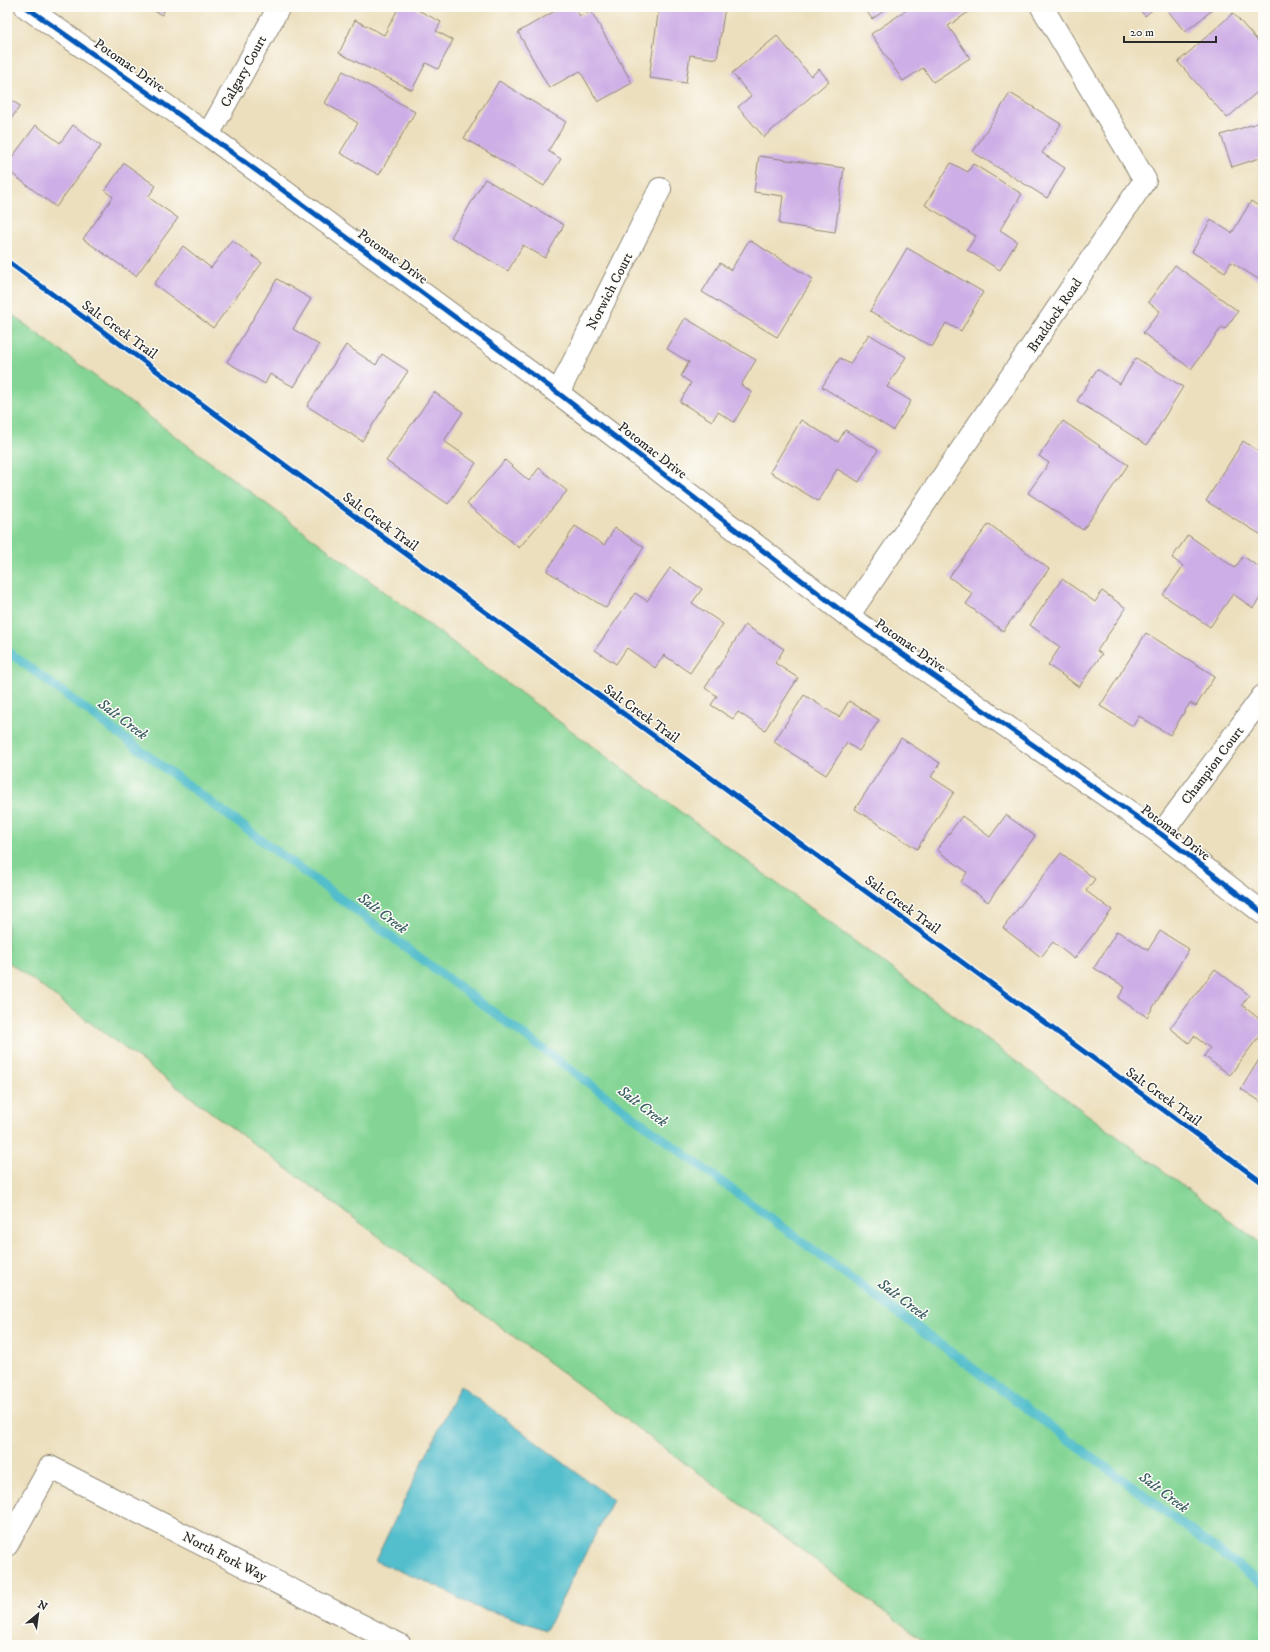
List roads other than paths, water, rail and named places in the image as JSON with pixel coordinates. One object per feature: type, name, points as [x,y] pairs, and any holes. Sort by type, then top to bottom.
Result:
[{"type":"street","name":"Potomac Drive","points":[[26,7],[208,135],[558,393],[848,616],[1161,834],[1263,913]]},
{"type":"street","name":"Calgary Court","points":[[208,135],[279,7]]},
{"type":"street","name":"Braddock Road","points":[[848,616],[1146,180],[1042,7]]},
{"type":"street","name":"Norwich Court","points":[[558,393],[660,189]]},
{"type":"street","name":"Champion Court","points":[[1161,834],[1263,696]]},
{"type":"street","name":"North Fork Way","points":[[7,1545],[50,1467],[400,1645]]},
{"type":"water","points":[[460,1385],[613,1500],[546,1630],[473,1606],[439,1587],[375,1561]]},
{"type":"waterway","name":"Salt Creek","points":[[7,651],[1263,1584]]}]
